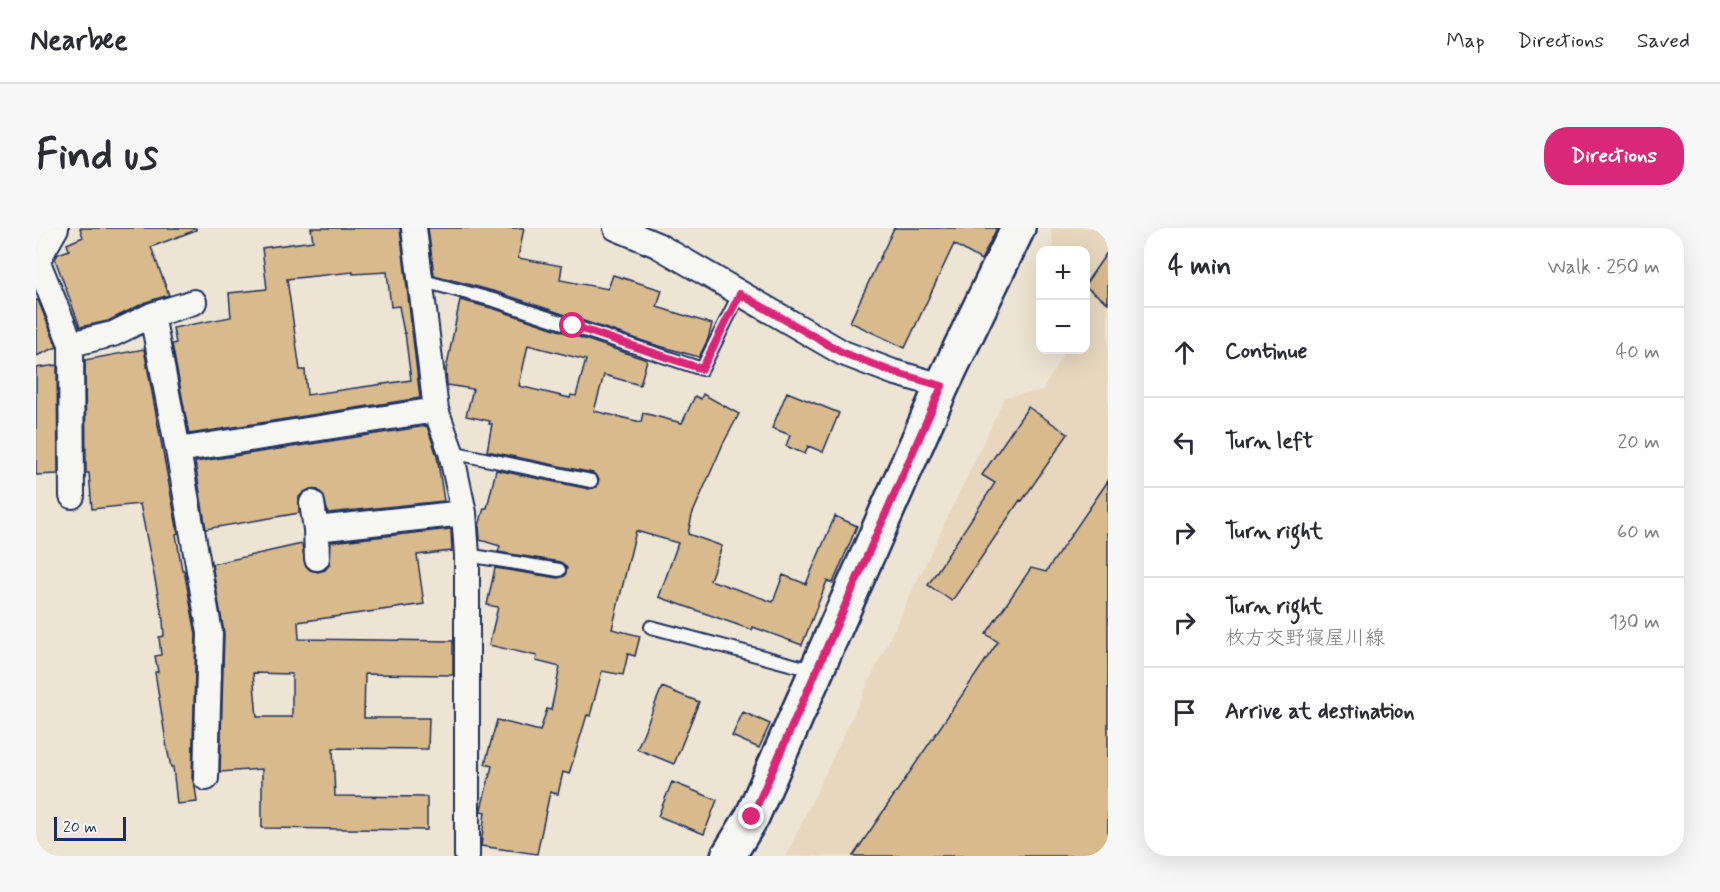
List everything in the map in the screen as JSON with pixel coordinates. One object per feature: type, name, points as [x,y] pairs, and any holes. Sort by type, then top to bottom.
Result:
[{"type":"main road","points":[[728,856],[752,817],[942,386],[1018,228]]},
{"type":"street","points":[[56,228],[37,261],[71,345],[72,496]]},
{"type":"street","points":[[414,228],[436,410],[451,452],[464,513],[467,555],[467,856]]},
{"type":"street","points":[[616,228],[657,245],[843,353],[893,372],[942,386]]},
{"type":"street","points":[[71,345],[112,334],[152,315],[194,302]]},
{"type":"street","points":[[152,315],[210,633],[206,778]]},
{"type":"street","points":[[178,450],[436,410]]},
{"type":"street","points":[[312,502],[317,558]]},
{"type":"street","points":[[316,530],[464,513]]},
{"type":"lane","points":[[420,280],[497,301],[702,369],[740,294]]},
{"type":"lane","points":[[451,452],[591,481]]},
{"type":"lane","points":[[467,555],[559,570]]},
{"type":"lane","points":[[651,627],[818,671]]},
{"type":"shaded area","points":[[1053,228],[1108,228],[1108,856],[786,856],[1005,397],[1042,391],[1064,354],[1090,354],[1090,246],[1053,246],[1051,231]]},
{"type":"building","points":[[80,228],[196,228],[196,230],[151,247],[169,295],[146,302],[108,321],[80,327],[55,259],[58,254],[69,250],[67,244],[83,237]]},
{"type":"building","points":[[311,228],[400,228],[420,398],[189,434],[172,344],[176,343],[173,328],[231,317],[229,293],[267,289],[262,248],[313,241]],"holes":[[[353,272],[353,274],[387,272],[391,307],[399,306],[411,380],[307,395],[305,370],[300,370],[287,279]]]},
{"type":"building","points":[[428,228],[524,228],[518,258],[562,266],[560,280],[608,289],[613,275],[662,290],[657,307],[712,324],[708,339],[699,357],[652,344],[500,293],[434,275]]},
{"type":"building","points":[[894,228],[997,228],[981,260],[954,244],[905,348],[850,322]]},
{"type":"building","points":[[1108,251],[1108,303],[1090,290],[1090,277]]},
{"type":"building","points":[[36,300],[38,300],[57,347],[36,356]]},
{"type":"building","points":[[460,300],[495,309],[647,360],[640,385],[604,375],[594,411],[641,422],[643,413],[682,423],[695,396],[701,399],[703,394],[739,414],[723,444],[692,515],[688,534],[722,546],[710,580],[773,602],[783,575],[806,584],[835,516],[857,526],[833,583],[827,581],[802,645],[659,597],[678,543],[636,531],[612,629],[640,636],[635,656],[628,654],[623,675],[602,671],[590,716],[587,715],[569,774],[563,772],[558,794],[550,792],[537,854],[481,846],[485,812],[481,809],[492,766],[485,764],[497,720],[540,731],[547,709],[551,710],[560,667],[536,661],[537,656],[489,645],[498,607],[487,605],[495,568],[558,578],[565,576],[567,568],[560,562],[498,552],[500,546],[480,540],[479,526],[484,508],[487,508],[496,470],[589,489],[597,487],[599,479],[593,473],[487,451],[492,424],[489,424],[490,421],[466,416],[473,389],[447,385],[446,370]],"holes":[[[528,345],[586,360],[576,396],[571,395],[570,398],[519,386]]]},
{"type":"building","points":[[144,349],[178,533],[176,534],[182,570],[184,570],[196,634],[192,778],[197,802],[177,804],[173,767],[171,767],[167,748],[155,672],[158,672],[155,656],[161,655],[159,637],[164,636],[163,620],[140,504],[92,509],[89,473],[86,473],[85,360]]},
{"type":"building","points":[[57,365],[58,474],[36,475],[36,368]]},
{"type":"building","points":[[787,392],[839,413],[823,452],[808,446],[805,454],[786,446],[790,435],[772,428]]},
{"type":"building","points":[[1028,407],[1068,434],[952,601],[928,585],[995,483],[982,475]]},
{"type":"building","points":[[427,426],[437,456],[444,501],[328,513],[323,495],[318,490],[310,489],[299,497],[299,513],[206,529],[195,462]]},
{"type":"building","points":[[1108,481],[1108,856],[853,856],[998,642],[986,634],[1031,568],[1046,572]]},
{"type":"building","points":[[451,529],[452,551],[417,555],[424,604],[298,622],[299,639],[453,641],[453,675],[365,674],[364,718],[429,718],[428,749],[333,748],[335,796],[427,797],[427,830],[262,828],[262,769],[220,772],[224,633],[212,564],[302,544],[305,565],[310,570],[318,572],[325,570],[330,564],[331,542]],"holes":[[[253,673],[292,674],[292,717],[257,717]]]},
{"type":"building","points":[[662,687],[699,702],[674,764],[637,749]]},
{"type":"building","points":[[743,712],[770,724],[759,748],[732,736]]},
{"type":"building","points":[[672,782],[717,800],[704,834],[658,816]]},
{"type":"route","points":[[573,326],[702,369],[740,294],[843,353],[893,372],[942,386],[752,817]]}]
